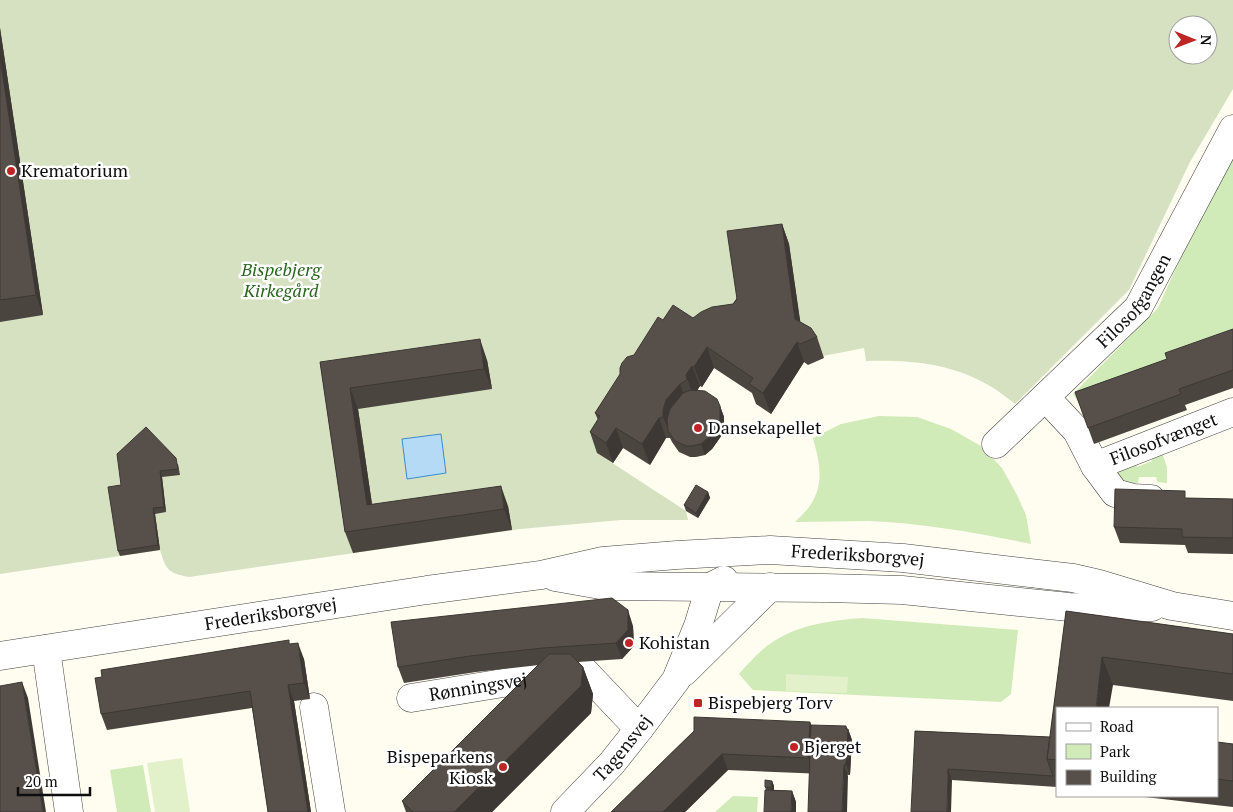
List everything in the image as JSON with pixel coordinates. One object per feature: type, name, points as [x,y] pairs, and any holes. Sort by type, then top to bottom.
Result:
[{"type":"street","name":"Filosofgangen","points":[[996,444],[1138,308],[1233,129]]},
{"type":"street","name":"Filosofvænget","points":[[1046,398],[1077,431],[1095,466],[1115,493],[1134,498],[1171,499]]},
{"type":"street","name":"Filosofvænget","points":[[1095,466],[1233,412]]},
{"type":"street","name":"Frederiksborgvej","points":[[0,656],[541,574],[603,561],[770,550],[940,561],[1073,578],[1172,606],[1233,616]]},
{"type":"street","points":[[710,588],[748,568],[771,562],[860,556]]},
{"type":"street","name":"Frederiksborgvej","points":[[541,574],[606,586],[902,590],[1069,607],[1120,609],[1172,606]]},
{"type":"street","name":"Tagensvej","points":[[565,812],[612,763],[676,680],[770,587]]},
{"type":"street","name":"Tagensvej","points":[[676,680],[698,626],[710,588]]},
{"type":"street","points":[[46,649],[69,812]]},
{"type":"street","name":"Rønningsvej","points":[[411,698],[571,672],[584,672],[639,730]]},
{"type":"street","points":[[314,707],[331,812]]},
{"type":"green space","name":"Bispebjerg Kirkegård","points":[[0,0],[1233,0],[1233,89],[1190,162],[1129,290],[1015,404],[990,386],[960,372],[914,362],[866,361],[864,348],[823,356],[822,352],[744,319],[597,453],[686,511],[688,520],[621,520],[520,529],[189,577],[169,570],[160,550],[0,574]]},
{"type":"green space","points":[[1233,158],[1233,347],[1081,408],[1073,394],[1158,308],[1189,239]]},
{"type":"green space","points":[[879,416],[917,417],[951,429],[981,446],[1002,468],[1017,495],[1026,515],[1031,544],[971,532],[909,524],[868,521],[795,522],[809,507],[818,488],[820,471],[813,438],[841,424]]},
{"type":"green space","points":[[1162,453],[1167,467],[1167,483],[1157,482],[1156,477],[1139,477],[1138,483],[1122,483],[1116,472],[1135,462],[1137,467],[1152,461],[1151,457]]},
{"type":"green space","points":[[862,618],[1018,630],[1011,694],[1001,702],[753,690],[739,674],[761,651],[783,636],[796,630],[821,623]]},
{"type":"green space","points":[[786,674],[848,677],[847,693],[786,691]]},
{"type":"green space","points":[[182,758],[190,812],[155,812],[147,763]]},
{"type":"green space","points":[[143,765],[151,812],[117,812],[110,770]]},
{"type":"green space","points":[[733,796],[758,797],[757,812],[715,812]]},
{"type":"water","points":[[441,434],[446,473],[407,479],[402,439]]},
{"type":"building","name":"Krematorium","points":[[0,57],[36,295],[0,300]]},
{"type":"building","points":[[782,224],[795,319],[811,328],[817,337],[800,344],[797,342],[763,393],[749,384],[753,378],[707,347],[694,367],[692,366],[686,375],[687,380],[680,384],[666,400],[663,417],[659,418],[642,444],[616,428],[606,443],[590,432],[600,416],[595,413],[620,374],[622,363],[627,357],[634,355],[658,317],[663,320],[673,305],[693,318],[712,307],[733,304],[737,299],[727,231]]},
{"type":"building","points":[[1233,329],[1233,370],[1179,389],[1181,394],[1088,428],[1075,392],[1167,359],[1165,353]]},
{"type":"building","points":[[480,339],[484,369],[350,388],[367,505],[501,486],[504,509],[345,532],[320,362]]},
{"type":"building","name":"Dansekapellet","points":[[691,390],[705,391],[717,399],[720,406],[720,421],[708,438],[701,444],[686,446],[675,441],[668,431],[667,419],[670,409],[683,393]]},
{"type":"building","points":[[146,427],[176,458],[178,469],[160,471],[164,507],[153,508],[158,545],[118,551],[108,487],[121,485],[117,454]]},
{"type":"building","points":[[696,485],[708,492],[696,513],[684,505]]},
{"type":"building","points":[[1115,489],[1185,491],[1185,498],[1233,499],[1233,538],[1182,537],[1182,529],[1114,527]]},
{"type":"building","points":[[612,598],[628,610],[628,630],[616,643],[470,656],[398,667],[391,622]]},
{"type":"building","points":[[1066,611],[1233,634],[1233,674],[1102,657],[1096,707],[1056,707],[1056,760],[1047,759]]},
{"type":"building","points":[[289,640],[289,644],[298,643],[304,683],[288,685],[308,812],[268,812],[250,691],[101,714],[95,678],[102,677],[101,670]]},
{"type":"building","points":[[549,654],[570,654],[583,667],[581,686],[454,812],[413,812],[402,801]]},
{"type":"building","points":[[22,682],[43,812],[0,812],[0,686]]},
{"type":"building","points":[[694,717],[810,722],[808,758],[722,754],[663,812],[611,812],[694,731]]},
{"type":"building","points":[[811,725],[846,726],[846,729],[848,729],[842,812],[808,812]]},
{"type":"building","points":[[915,731],[1050,737],[1047,759],[1053,776],[948,769],[947,812],[911,812]]},
{"type":"building","points":[[1218,742],[1233,744],[1233,781],[1218,779]]},
{"type":"building","points":[[765,780],[772,781],[771,788],[765,787]]},
{"type":"building","points":[[765,790],[792,791],[791,812],[764,812]]},
{"type":"place","name":"Krematorium","points":[[11,171]]},
{"type":"place","name":"Dansekapellet","points":[[698,428]]},
{"type":"place","name":"Kohistan","points":[[629,643]]},
{"type":"place","name":"Bispebjerg Torv","points":[[698,703]]},
{"type":"place","name":"Bjerget","points":[[794,747]]},
{"type":"place","name":"Bispeparkens Kiosk","points":[[503,767]]}]
